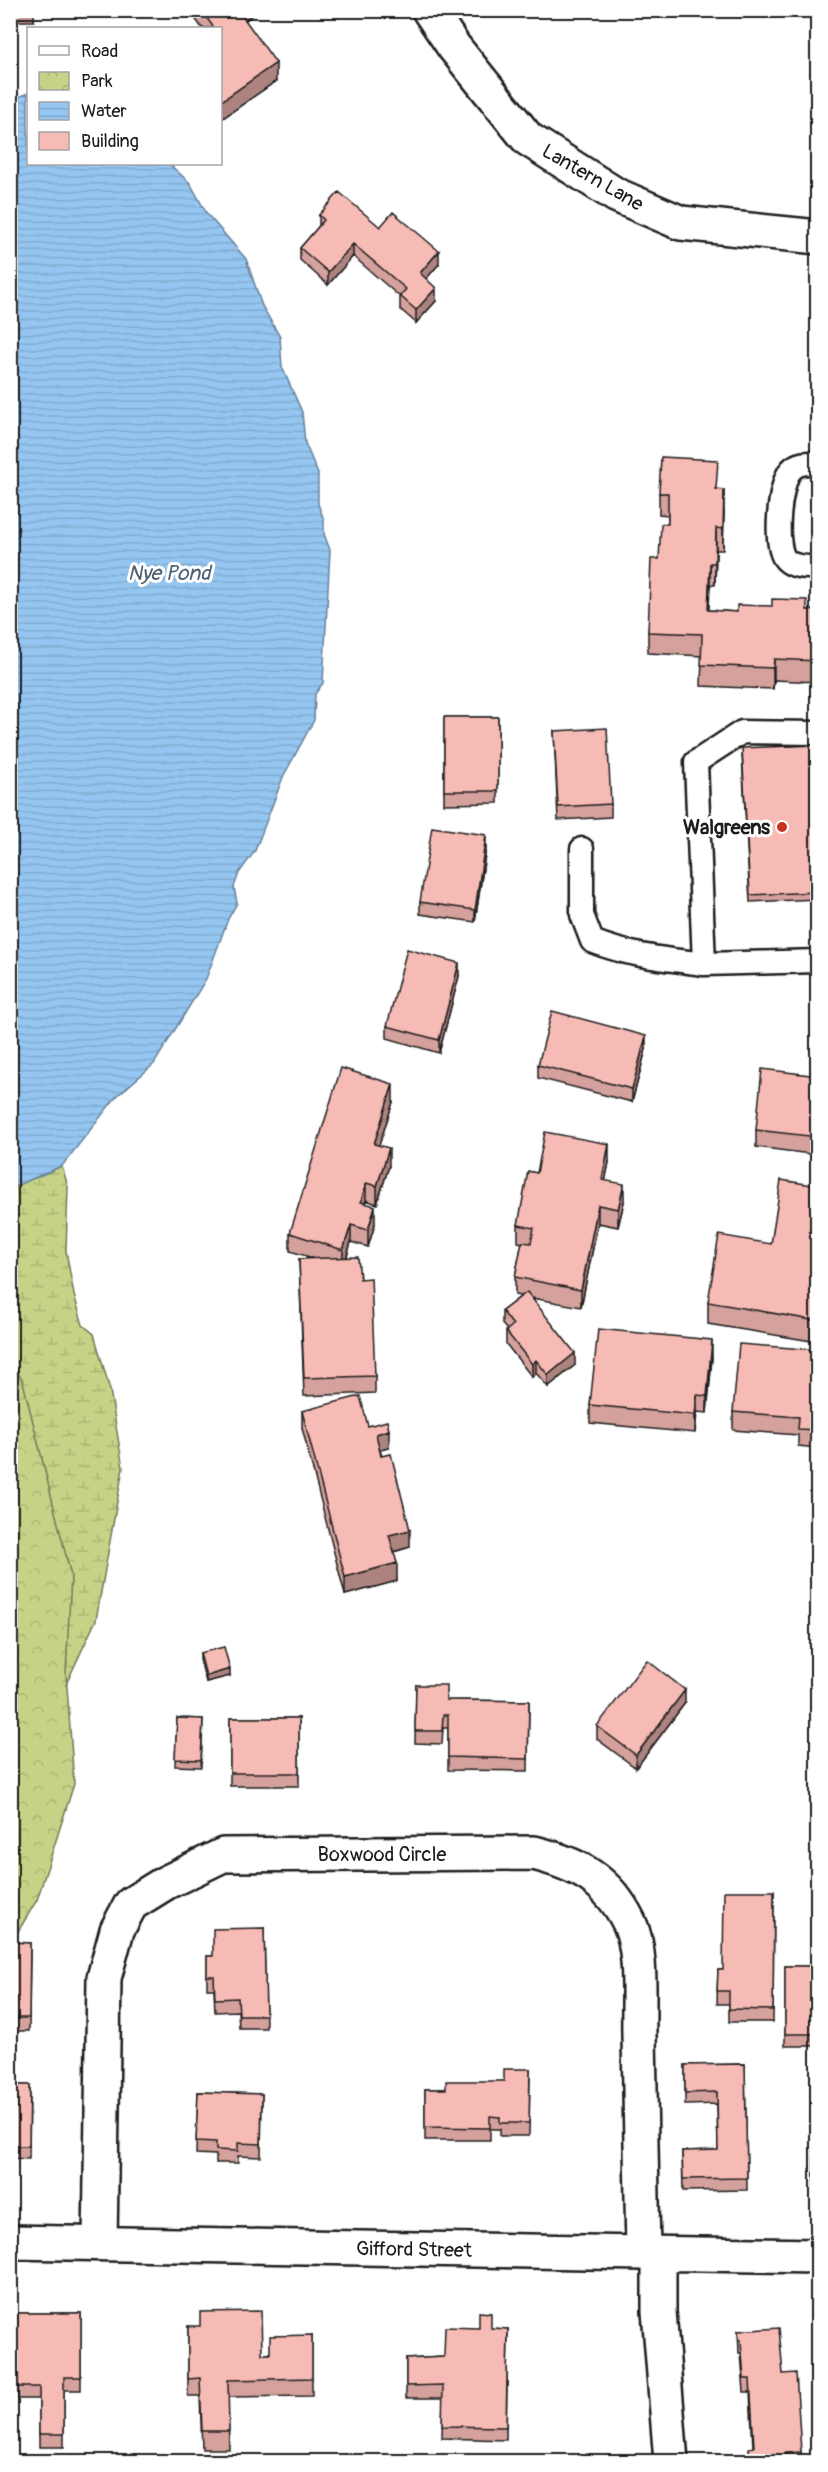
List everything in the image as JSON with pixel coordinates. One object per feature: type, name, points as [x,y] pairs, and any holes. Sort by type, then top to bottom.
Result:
[{"type":"street","name":"Lantern Lane","points":[[429,10],[454,47],[528,139],[616,195],[681,223],[818,237]]},
{"type":"street","name":"Boxwood Circle","points":[[100,2243],[104,1978],[117,1930],[131,1904],[165,1883],[224,1855],[534,1853],[568,1862],[603,1884],[629,1922],[634,1940],[651,2254],[659,2311],[671,2462]]},
{"type":"street","name":"Gifford Street","points":[[10,2241],[818,2256]]},
{"type":"lane","points":[[818,463],[800,464],[792,468],[785,477],[781,494],[780,545],[782,555],[788,562],[802,567],[818,567]]},
{"type":"lane","points":[[704,964],[696,762],[742,732],[818,733]]},
{"type":"lane","points":[[582,849],[582,915],[592,941],[651,959],[704,964],[818,961]]},
{"type":"green space","points":[[62,1166],[68,1187],[66,1251],[74,1295],[83,1325],[94,1334],[110,1390],[123,1468],[96,1620],[59,1699],[11,1754],[11,1188]]},
{"type":"green space","points":[[10,1358],[23,1382],[71,1576],[66,1673],[74,1784],[37,1900],[11,1943]]},
{"type":"water","name":"Nye Pond","points":[[27,93],[27,165],[170,165],[190,183],[207,214],[246,259],[262,306],[280,337],[282,367],[302,412],[305,443],[318,474],[318,504],[330,550],[323,683],[315,694],[314,720],[283,777],[255,851],[239,873],[234,887],[237,903],[228,919],[206,979],[154,1064],[116,1097],[62,1166],[11,1188],[10,101]]},
{"type":"building","points":[[201,10],[238,10],[276,63],[222,101],[222,27],[213,27]]},
{"type":"building","points":[[339,192],[380,227],[393,212],[439,251],[420,273],[436,288],[416,310],[400,296],[406,289],[353,244],[328,272],[300,248],[324,220],[319,215]]},
{"type":"building","points":[[661,457],[718,460],[716,489],[724,490],[723,529],[716,528],[715,563],[710,563],[708,610],[737,612],[737,605],[772,606],[772,599],[807,600],[807,610],[818,610],[818,661],[774,659],[773,668],[701,665],[702,634],[648,632],[651,559],[659,559],[661,524],[668,524],[668,493],[659,493]]},
{"type":"building","points":[[444,717],[498,717],[498,791],[444,791]]},
{"type":"building","points":[[607,728],[611,804],[558,807],[554,731]]},
{"type":"building","name":"Walgreens","points":[[818,745],[818,892],[750,895],[742,748]]},
{"type":"building","points":[[432,827],[486,835],[475,910],[420,902]]},
{"type":"building","points":[[407,949],[459,963],[439,1040],[387,1026]]},
{"type":"building","points":[[552,1011],[646,1036],[632,1089],[538,1065]]},
{"type":"building","points":[[341,1068],[393,1084],[374,1144],[389,1148],[377,1186],[366,1183],[361,1202],[375,1206],[368,1230],[351,1225],[343,1250],[290,1233]]},
{"type":"building","points":[[762,1069],[818,1076],[818,1137],[756,1130]]},
{"type":"building","points":[[545,1132],[609,1144],[602,1180],[624,1184],[618,1209],[598,1205],[581,1290],[515,1277],[522,1242],[531,1243],[534,1228],[518,1225],[528,1171],[537,1173]]},
{"type":"building","points":[[781,1180],[818,1186],[818,1321],[708,1302],[719,1235],[771,1244]]},
{"type":"building","points":[[358,1257],[360,1279],[371,1278],[375,1376],[304,1378],[299,1259]]},
{"type":"building","points":[[527,1292],[575,1353],[548,1375],[536,1360],[532,1364],[506,1331],[513,1325],[502,1311]]},
{"type":"building","points":[[598,1329],[712,1340],[707,1396],[697,1395],[695,1415],[590,1405]]},
{"type":"building","points":[[739,1344],[818,1350],[818,1430],[798,1429],[799,1417],[733,1412]]},
{"type":"building","points":[[360,1396],[368,1426],[387,1421],[389,1430],[376,1434],[381,1456],[391,1454],[410,1530],[389,1535],[397,1563],[345,1577],[302,1411]]},
{"type":"building","points":[[224,1647],[230,1669],[206,1676],[200,1653]]},
{"type":"building","points":[[647,1660],[685,1690],[636,1755],[597,1726]]},
{"type":"building","points":[[416,1685],[446,1685],[446,1700],[529,1701],[528,1759],[448,1757],[448,1715],[443,1715],[442,1731],[415,1731]]},
{"type":"building","points":[[177,1718],[203,1719],[201,1760],[175,1759]]},
{"type":"building","points":[[230,1718],[299,1718],[299,1773],[230,1773]]},
{"type":"building","points":[[724,1891],[774,1891],[773,2010],[729,2009],[729,1991],[717,1991],[718,1970],[723,1970]]},
{"type":"building","points":[[264,1928],[266,2015],[239,2015],[238,1998],[215,1999],[214,1976],[207,1976],[207,1956],[213,1956],[213,1929]]},
{"type":"building","points":[[10,1942],[30,1943],[29,2018],[10,2018]]},
{"type":"building","points":[[785,1966],[818,1966],[818,2034],[785,2034]]},
{"type":"building","points":[[745,2064],[747,2178],[683,2179],[682,2151],[718,2150],[717,2092],[685,2093],[685,2065]]},
{"type":"building","points":[[504,2069],[530,2069],[529,2123],[500,2123],[500,2117],[490,2116],[490,2128],[425,2127],[425,2089],[446,2089],[446,2081],[504,2081]]},
{"type":"building","points":[[814,2071],[818,2071],[818,2182],[814,2182]]},
{"type":"building","points":[[10,2085],[30,2085],[29,2146],[10,2146]]},
{"type":"building","points":[[198,2092],[262,2094],[261,2144],[238,2143],[238,2151],[216,2150],[216,2142],[196,2141]]},
{"type":"building","points":[[261,2311],[262,2354],[270,2354],[270,2336],[312,2335],[312,2378],[228,2380],[229,2431],[202,2431],[200,2378],[188,2379],[188,2326],[200,2326],[200,2312]]},
{"type":"building","points":[[479,2312],[491,2313],[491,2328],[508,2329],[506,2427],[442,2426],[443,2385],[406,2386],[406,2359],[444,2357],[445,2327],[479,2328]]},
{"type":"building","points":[[17,2313],[81,2313],[81,2377],[64,2377],[64,2434],[39,2434],[39,2387],[18,2387]]},
{"type":"building","points":[[779,2328],[783,2374],[796,2373],[801,2452],[785,2453],[786,2462],[749,2462],[749,2448],[754,2447],[750,2379],[744,2379],[741,2340],[739,2340],[738,2331]]},
{"type":"place","name":"Walgreens","points":[[782,827]]}]
